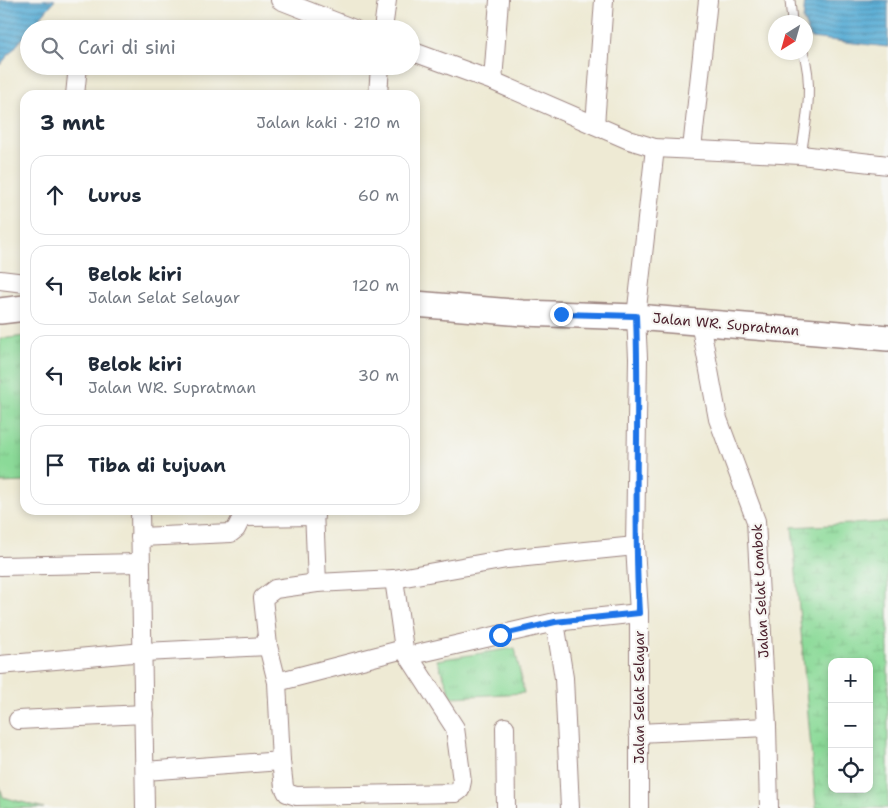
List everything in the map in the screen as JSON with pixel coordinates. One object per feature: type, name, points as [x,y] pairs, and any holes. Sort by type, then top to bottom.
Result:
[{"type":"street","points":[[280,0],[331,20]]},
{"type":"street","points":[[384,20],[387,0]]},
{"type":"street","points":[[493,80],[499,0]]},
{"type":"street","points":[[595,124],[604,0]]},
{"type":"street","points":[[692,149],[708,0]]},
{"type":"street","points":[[420,54],[493,80],[655,148],[801,155],[888,165]]},
{"type":"street","points":[[76,90],[77,75]]},
{"type":"street","points":[[378,90],[379,75]]},
{"type":"street","name":"Jalan Selat Selayar","points":[[639,808],[639,613],[635,546],[638,358],[636,323],[655,148]]},
{"type":"street","points":[[0,280],[20,282]]},
{"type":"street","name":"Jalan WR. Supratman","points":[[420,304],[636,323],[700,322],[888,338]]},
{"type":"street","points":[[0,311],[20,309]]},
{"type":"street","name":"Jalan Selat Lombok","points":[[700,322],[718,419],[756,521],[767,727],[769,808]]},
{"type":"street","points":[[140,515],[139,563],[144,652],[145,808]]},
{"type":"street","points":[[140,537],[231,534],[236,530],[241,519],[245,517],[280,515]]},
{"type":"street","points":[[315,515],[317,583]]},
{"type":"street","points":[[394,579],[406,652],[455,728],[462,781],[460,790],[456,793],[296,796],[287,793],[284,787],[281,761],[277,682],[268,646],[263,598],[275,589],[317,583],[394,579],[507,560],[635,546]]},
{"type":"street","points":[[0,566],[139,563]]},
{"type":"street","points":[[277,682],[406,652],[555,622],[639,613]]},
{"type":"street","points":[[555,622],[564,678],[570,808]]},
{"type":"street","points":[[0,665],[144,652],[268,646]]},
{"type":"street","points":[[18,720],[144,714]]},
{"type":"street","points":[[505,727],[506,808]]},
{"type":"street","points":[[638,733],[767,727]]},
{"type":"street","points":[[145,772],[281,761]]},
{"type":"lane","points":[[790,0],[791,15]]},
{"type":"lane","points":[[801,155],[807,118],[807,83],[804,60]]},
{"type":"green space","points":[[20,337],[20,482],[0,483],[0,339]]},
{"type":"green space","points":[[888,522],[888,808],[816,808],[792,527]]},
{"type":"green space","points":[[515,648],[524,693],[452,697],[437,660]]},
{"type":"green space","points":[[0,786],[3,797],[44,808],[0,808]]},
{"type":"water","points":[[0,0],[55,0],[38,20],[20,20],[20,41],[0,65]]},
{"type":"water","points":[[805,0],[888,0],[888,47],[813,38],[813,15],[804,15]]},
{"type":"route","points":[[500,635],[555,622],[639,613],[635,546],[638,358],[636,316],[561,314]]}]
